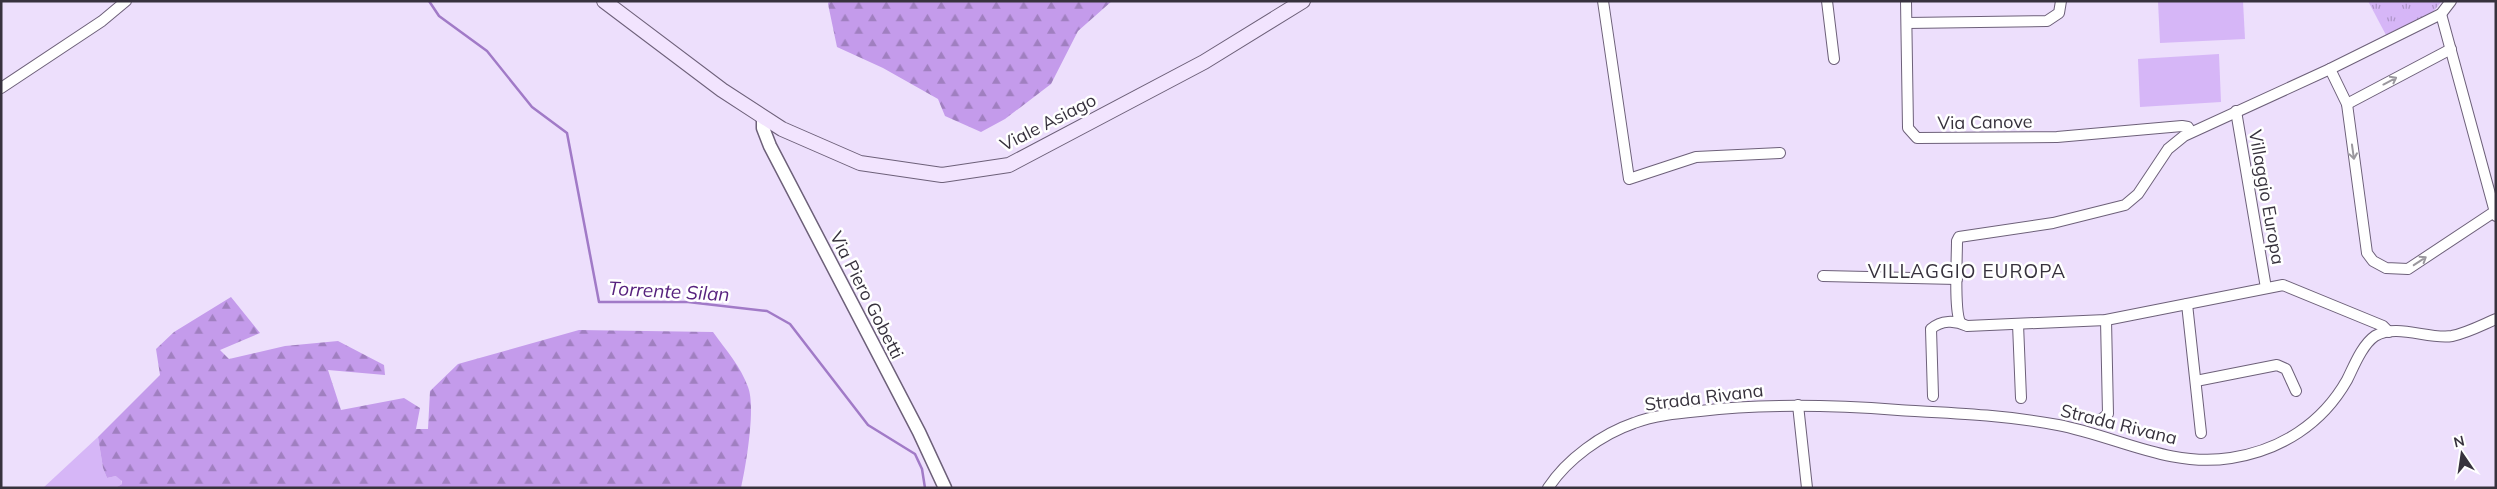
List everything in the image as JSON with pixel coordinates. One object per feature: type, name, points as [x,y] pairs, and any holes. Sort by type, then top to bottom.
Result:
[{"type":"main road","name":"Viale Asiago","points":[[604,1],[763,118],[811,143],[860,163],[942,175],[1009,165],[1204,62],[1303,1]]},
{"type":"street","points":[[1,88],[102,21],[126,1]]},
{"type":"street","points":[[1603,1],[1629,179],[1696,157],[1780,153]]},
{"type":"street","points":[[1826,1],[1834,59]]},
{"type":"street","name":"Via Canove","points":[[1906,1],[1908,128],[1917,138],[2057,137],[2182,126],[2188,127],[2191,132]]},
{"type":"street","points":[[1907,23],[2047,21],[2060,14],[2061,1]]},
{"type":"street","points":[[1960,322],[1958,315],[1957,279],[1957,241],[1959,237],[2053,223],[2125,205],[2138,194],[2168,149],[2191,132],[2330,69],[2441,14],[2451,1]]},
{"type":"street","points":[[2330,69],[2346,104],[2367,253],[2373,261],[2386,268],[2408,269],[2495,214],[2441,14]]},
{"type":"street","points":[[2346,104],[2451,49]]},
{"type":"street","name":"Villaggio Europa","points":[[2236,111],[2266,288]]},
{"type":"street","name":"Via Piero Gobetti","points":[[763,118],[763,128],[770,146],[919,432],[945,488]]},
{"type":"street","points":[[1823,276],[1957,279]]},
{"type":"street","name":"Villaggio Europa","points":[[1933,396],[1931,329],[1938,323],[1960,322],[1967,326],[2106,320],[2266,288],[2286,286],[2383,326],[2389,332]]},
{"type":"street","points":[[2187,304],[2201,432]]},
{"type":"street","points":[[2389,332],[2452,336],[2496,319]]},
{"type":"street","points":[[2100,421],[2108,414],[2106,320]]},
{"type":"street","points":[[2018,324],[2021,398]]},
{"type":"street","name":"Strada Rivana","points":[[1548,488],[1567,466],[1597,442],[1635,422],[1690,412],[1740,406],[1798,405],[1981,414],[2062,426],[2153,453],[2205,459],[2228,459],[2255,453],[2274,446],[2322,415],[2336,400],[2368,343],[2377,335],[2389,332]]},
{"type":"street","points":[[2196,380],[2277,365],[2286,368],[2296,391]]},
{"type":"street","points":[[1798,405],[1807,488]]},
{"type":"green space","points":[[829,1],[1112,1],[1078,31],[1051,84],[1005,119],[981,132],[945,116],[938,99],[883,68],[837,47]]},
{"type":"green space","points":[[2158,1],[2243,1],[2245,39],[2160,43]]},
{"type":"green space","points":[[2368,1],[2442,1],[2433,12],[2386,35]]},
{"type":"green space","points":[[2219,54],[2221,102],[2140,107],[2138,59]]},
{"type":"green space","points":[[231,297],[260,333],[220,350],[229,359],[285,346],[338,341],[384,365],[385,375],[328,370],[341,410],[404,398],[420,408],[416,429],[428,429],[430,391],[458,364],[579,330],[713,332],[741,372],[750,396],[751,422],[741,488],[115,488],[122,484],[122,481],[116,476],[107,478],[103,468],[98,437],[160,375],[156,349],[174,332]]},
{"type":"green space","points":[[98,437],[103,468],[107,478],[116,476],[121,478],[122,484],[115,488],[43,488]]},
{"type":"waterway","name":"Torrente Silan","points":[[429,1],[439,16],[487,51],[532,107],[567,133],[599,302],[688,302],[767,311],[790,324],[868,425],[915,454],[922,469],[925,488]]},
{"type":"district","name":"VILLAGGIO EUROPA","points":[[1967,271]]}]
